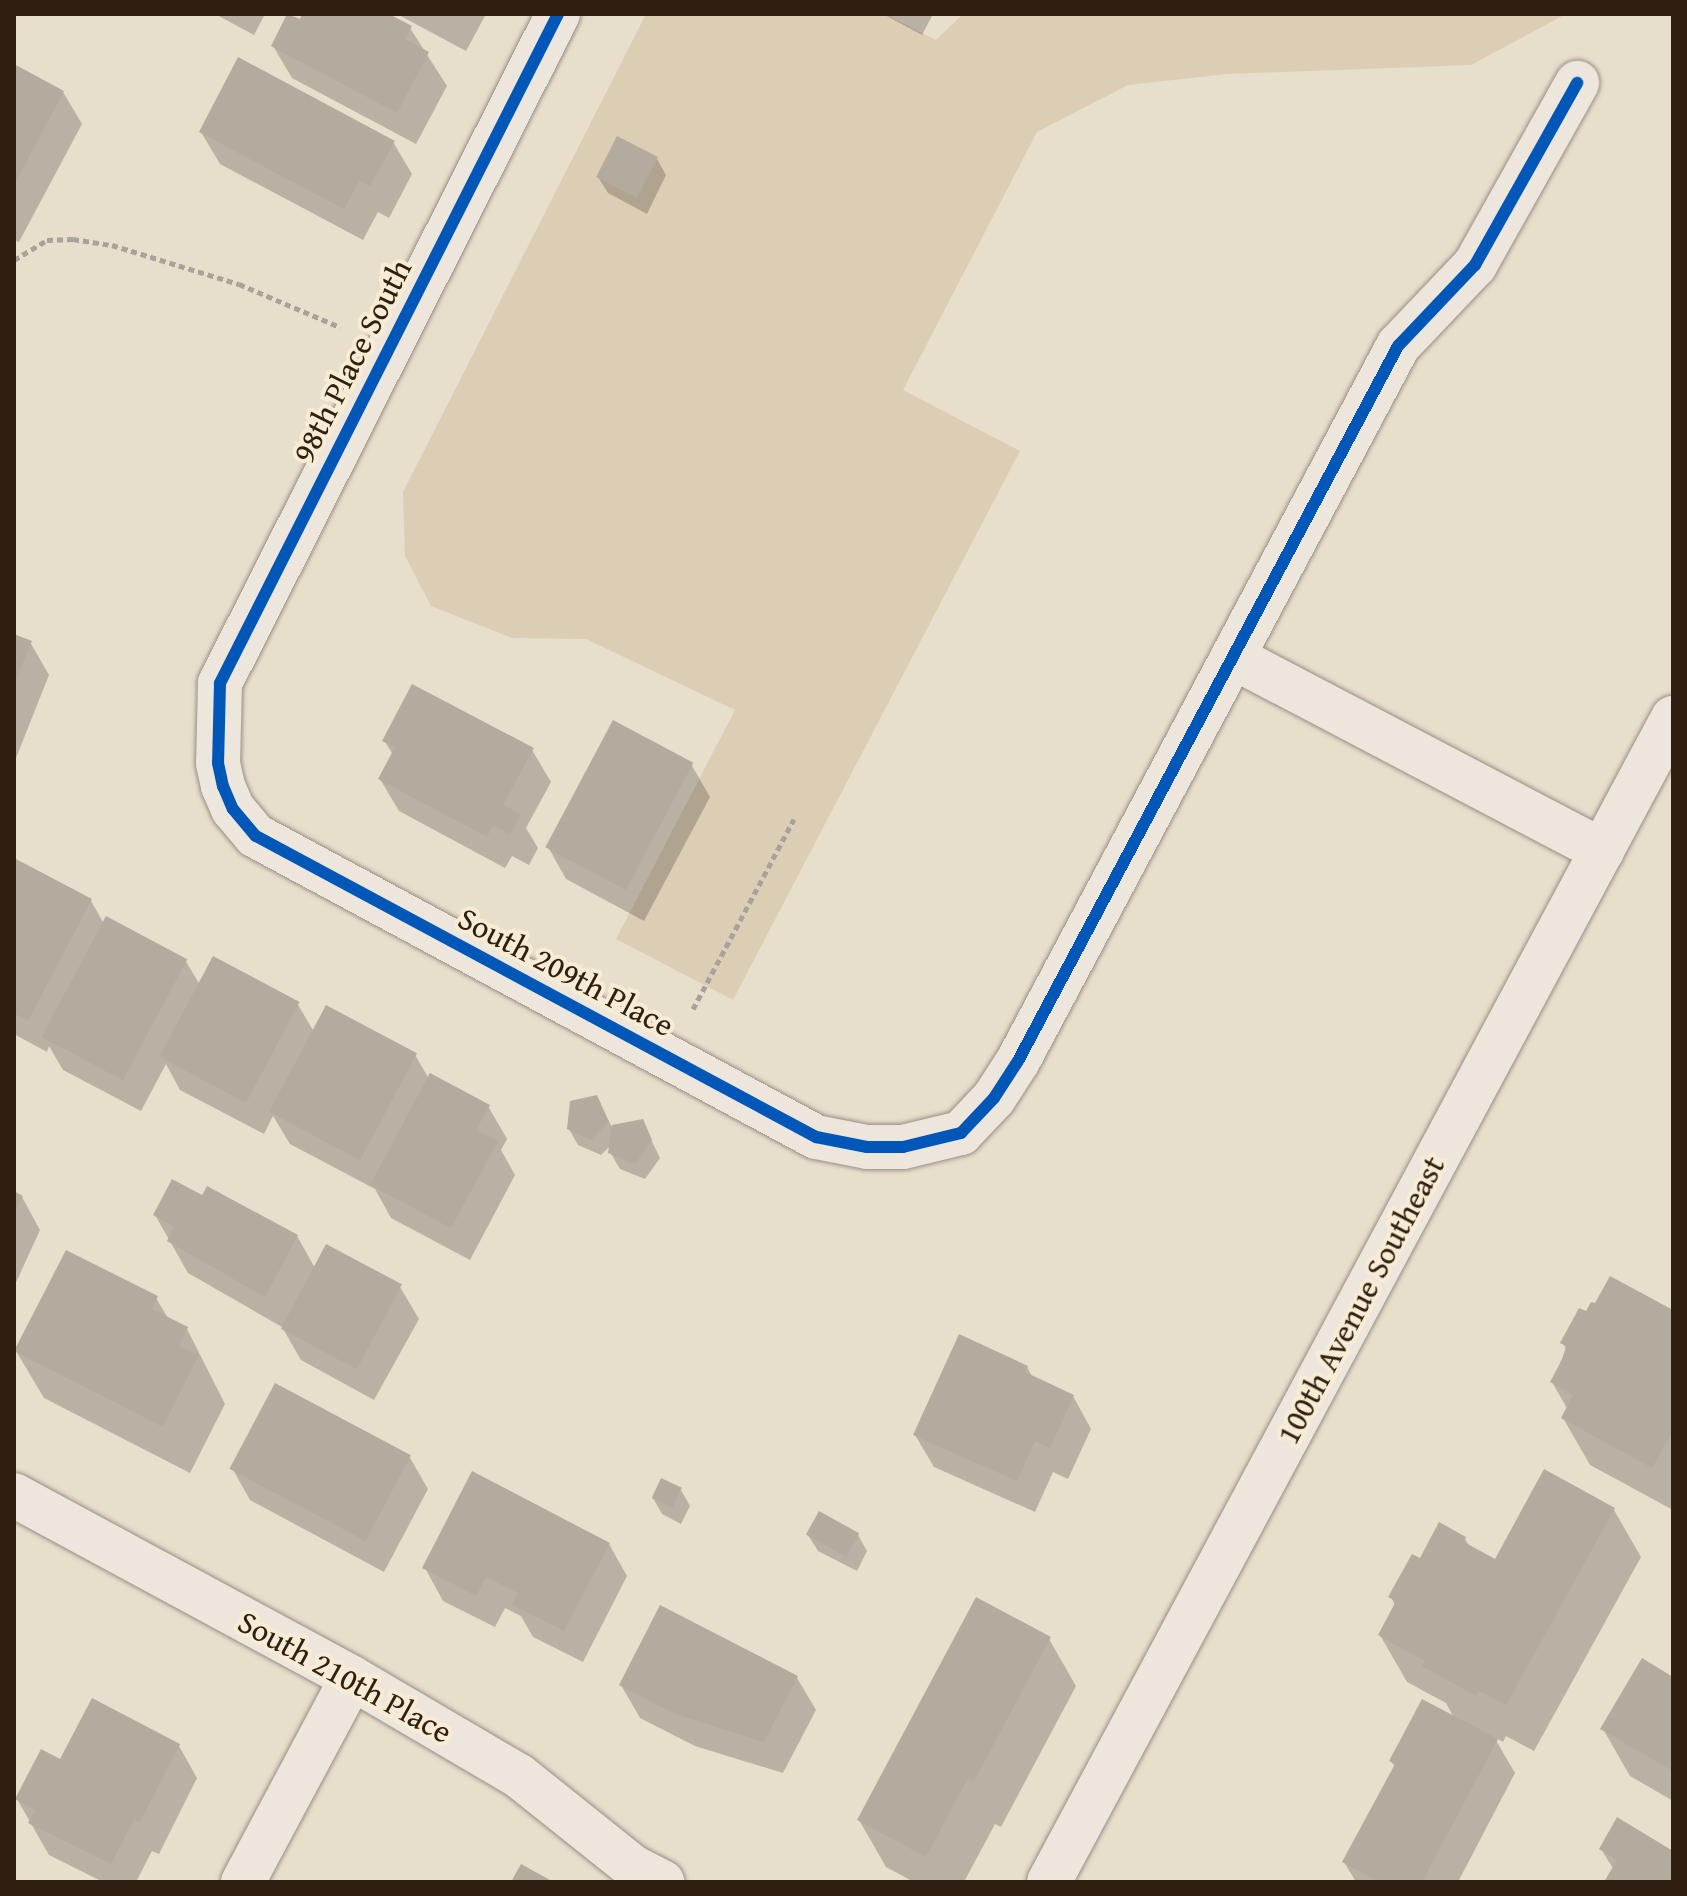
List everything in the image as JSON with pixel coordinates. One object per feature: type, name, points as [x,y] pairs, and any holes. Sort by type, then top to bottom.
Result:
[{"type":"street","name":"98th Place South","points":[[219,738],[220,683],[558,14]]},
{"type":"street","points":[[1577,83],[1475,265],[1398,346],[1233,657],[1602,851]]},
{"type":"street","name":"South 209th Place","points":[[219,738],[218,763],[223,786],[233,809],[256,836],[816,1137],[867,1147],[903,1147],[961,1133],[994,1098],[1018,1061],[1233,657]]},
{"type":"street","name":"100th Avenue Southeast","points":[[1049,1882],[1673,718]]},
{"type":"street","name":"South 210th Place","points":[[14,1495],[352,1678],[519,1776],[633,1867],[662,1882]]},
{"type":"street","points":[[243,1882],[352,1678]]},
{"type":"path","points":[[14,260],[47,240],[73,239],[112,245],[239,284],[327,320],[386,352]]},
{"type":"path","points":[[668,1056],[794,819]]},
{"type":"shaded area","points":[[646,14],[885,14],[936,40],[963,14],[1566,14],[1471,65],[1227,74],[1128,85],[1037,132],[903,390],[1020,451],[733,1000],[616,939],[735,710],[586,639],[512,638],[431,606],[405,556],[403,492]]},
{"type":"building","points":[[287,14],[300,19],[302,14],[389,14],[412,26],[405,39],[429,52],[397,113],[271,46]]},
{"type":"building","points":[[238,57],[395,141],[370,186],[359,181],[344,209],[199,132]]},
{"type":"building","points":[[14,64],[64,91],[14,185]]},
{"type":"building","points":[[617,136],[658,157],[637,198],[596,177]]},
{"type":"building","points":[[14,634],[32,641],[14,684]]},
{"type":"building","points":[[412,684],[534,748],[503,805],[521,814],[510,834],[493,825],[487,837],[378,779],[395,747],[382,741]]},
{"type":"building","points":[[613,720],[693,763],[626,890],[545,847]]},
{"type":"building","points":[[14,858],[92,899],[28,1021],[14,1013]]},
{"type":"building","points":[[106,916],[187,959],[123,1080],[42,1037]]},
{"type":"building","points":[[213,956],[300,1002],[246,1103],[159,1057]]},
{"type":"building","points":[[326,1005],[417,1053],[360,1160],[269,1112]]},
{"type":"building","points":[[430,1073],[490,1105],[476,1130],[498,1141],[451,1228],[370,1185]]},
{"type":"building","points":[[597,1095],[609,1122],[591,1140],[567,1129],[570,1101]]},
{"type":"building","points":[[643,1119],[652,1140],[635,1164],[608,1153],[612,1125]]},
{"type":"building","points":[[172,1179],[202,1195],[207,1186],[298,1235],[265,1297],[167,1241],[174,1227],[153,1215]]},
{"type":"building","points":[[14,1191],[23,1196],[14,1214]]},
{"type":"building","points":[[326,1244],[402,1284],[357,1369],[281,1329]]},
{"type":"building","points":[[66,1250],[158,1296],[152,1309],[188,1327],[179,1346],[199,1355],[163,1427],[14,1351]]},
{"type":"building","points":[[1610,1276],[1673,1310],[1673,1430],[1652,1468],[1561,1418],[1573,1395],[1550,1382],[1563,1358],[1566,1346],[1560,1343],[1579,1308],[1586,1311],[1591,1302],[1595,1303]]},
{"type":"building","points":[[959,1334],[1028,1366],[1025,1372],[1074,1395],[1050,1448],[1035,1441],[1017,1481],[913,1435]]},
{"type":"building","points":[[275,1383],[411,1455],[365,1541],[229,1469]]},
{"type":"building","points":[[1544,1469],[1615,1508],[1506,1705],[1479,1691],[1476,1696],[1422,1666],[1425,1661],[1378,1635],[1396,1601],[1388,1597],[1412,1554],[1420,1558],[1439,1522],[1466,1537],[1464,1542],[1495,1559]]},
{"type":"building","points":[[472,1471],[610,1543],[564,1631],[512,1605],[518,1593],[486,1577],[476,1596],[422,1568]]},
{"type":"building","points":[[661,1478],[682,1488],[673,1508],[652,1498]]},
{"type":"building","points":[[819,1511],[859,1533],[846,1557],[806,1535]]},
{"type":"building","points":[[976,1597],[1051,1637],[974,1781],[968,1778],[926,1857],[857,1820]]},
{"type":"building","points":[[660,1605],[798,1676],[764,1742],[675,1714],[619,1685]]},
{"type":"building","points":[[1642,1658],[1673,1677],[1673,1771],[1600,1729]]},
{"type":"building","points":[[92,1698],[180,1744],[140,1822],[134,1820],[111,1864],[28,1823],[35,1810],[15,1799],[41,1749],[60,1759]]},
{"type":"building","points":[[1422,1699],[1498,1739],[1422,1882],[1379,1882],[1342,1862],[1395,1764],[1389,1761]]},
{"type":"building","points":[[1617,1817],[1673,1851],[1673,1882],[1604,1882],[1617,1860],[1599,1849]]},
{"type":"building","points":[[521,1864],[550,1880],[549,1882],[511,1882]]},
{"type":"cycle path","points":[[558,14],[220,683],[218,763],[223,786],[233,809],[256,836],[816,1137],[867,1147],[903,1147],[961,1133],[994,1098],[1018,1061],[1398,346],[1475,265],[1577,83]]}]
